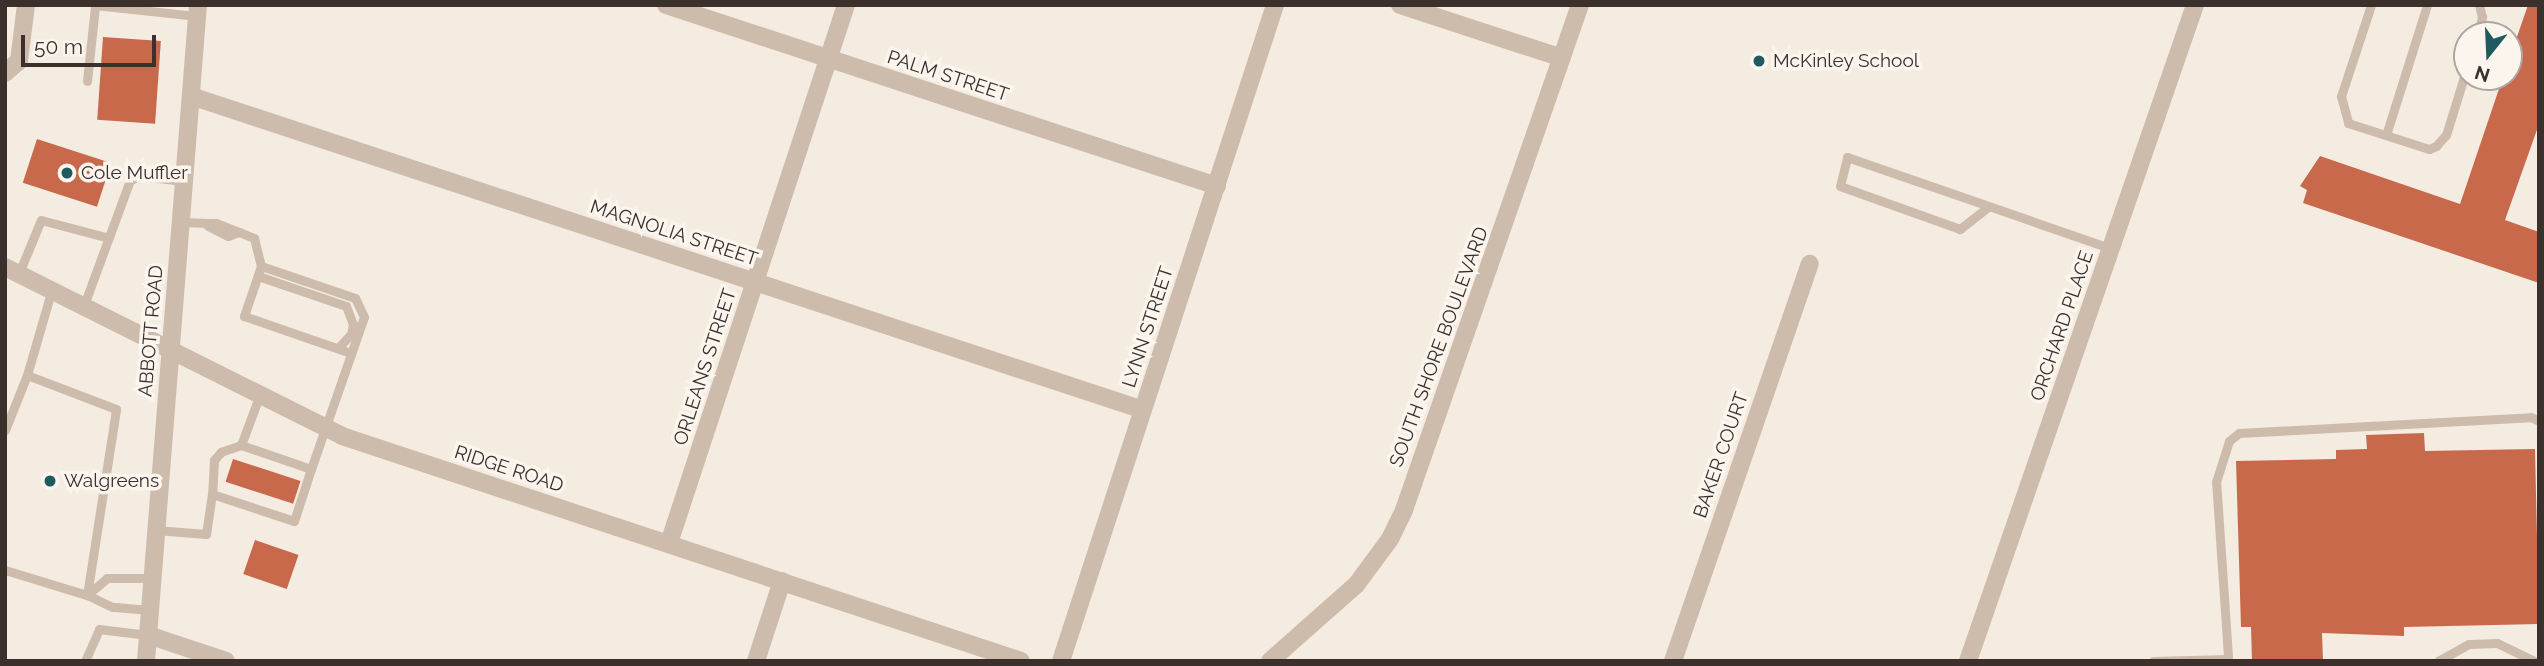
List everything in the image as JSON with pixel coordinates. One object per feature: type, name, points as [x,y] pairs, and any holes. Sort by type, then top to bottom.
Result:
[{"type":"street","points":[[5,73],[19,61],[26,5]]},
{"type":"street","name":"PALM STREET","points":[[666,5],[1217,186]]},
{"type":"street","name":"ORLEANS STREET","points":[[669,543],[846,5]]},
{"type":"street","name":"LYNN STREET","points":[[1061,661],[1275,5]]},
{"type":"street","points":[[1400,5],[1562,58]]},
{"type":"street","name":"SOUTH SHORE BOULEVARD","points":[[1270,661],[1356,585],[1390,539],[1465,340],[1580,5]]},
{"type":"street","name":"ORCHARD PLACE","points":[[1969,661],[2195,5]]},
{"type":"street","name":"ABBOTT ROAD","points":[[146,661],[198,11]]},
{"type":"street","name":"MAGNOLIA STREET","points":[[191,96],[1143,410]]},
{"type":"street","name":"BAKER COURT","points":[[1673,661],[1810,264]]},
{"type":"street","name":"RIDGE ROAD","points":[[12,270],[324,426],[1021,661]]},
{"type":"street","points":[[756,661],[782,581]]},
{"type":"street","points":[[148,635],[226,661]]},
{"type":"lane","points":[[2371,5],[2342,96],[2343,112],[2348,123],[2428,149],[2436,146],[2446,135],[2459,91]]},
{"type":"lane","points":[[2386,135],[2427,5]]},
{"type":"lane","points":[[87,81],[95,6],[198,11]]},
{"type":"lane","points":[[1988,207],[1961,229],[1840,186],[1847,156],[2112,249]]},
{"type":"lane","points":[[84,305],[130,180],[141,176],[184,181]]},
{"type":"lane","points":[[12,270],[41,220],[109,238]]},
{"type":"lane","points":[[181,222],[208,226],[216,223],[254,238],[259,271],[244,316],[351,353]]},
{"type":"lane","points":[[259,271],[346,306],[353,324],[352,334],[338,348]]},
{"type":"lane","points":[[212,494],[294,521],[324,426],[364,317],[355,298],[259,271]]},
{"type":"lane","points":[[5,430],[27,375],[52,289]]},
{"type":"lane","points":[[27,375],[116,409],[87,595]]},
{"type":"lane","points":[[241,446],[260,394]]},
{"type":"lane","points":[[2153,661],[2228,659],[2216,482],[2229,441],[2239,433],[2531,417],[2539,421]]},
{"type":"lane","points":[[156,530],[206,534],[214,460],[221,452],[241,446],[311,469]]},
{"type":"lane","points":[[5,569],[87,595],[112,607],[150,610]]},
{"type":"lane","points":[[87,595],[107,578],[152,578]]},
{"type":"lane","points":[[85,661],[99,629],[148,635]]},
{"type":"lane","points":[[2438,661],[2469,644],[2488,643],[2534,661]]},
{"type":"building","points":[[2528,5],[2539,5],[2539,124],[2505,220],[2539,232],[2539,283],[2303,203],[2307,190],[2300,186],[2320,156],[2460,204],[2498,91],[2523,91],[2522,21]]},
{"type":"building","points":[[103,37],[161,41],[155,124],[97,120]]},
{"type":"building","name":"Cole Muffler","points":[[37,139],[111,163],[97,207],[23,183]]},
{"type":"building","points":[[2424,433],[2425,451],[2535,449],[2539,624],[2404,627],[2404,636],[2322,633],[2323,661],[2252,661],[2251,627],[2241,627],[2236,461],[2336,459],[2336,450],[2367,449],[2366,435]]},
{"type":"building","points":[[233,459],[301,481],[293,504],[226,482]]},
{"type":"building","points":[[255,540],[298,555],[287,589],[243,574]]},
{"type":"place","name":"McKinley School","points":[[1759,61]]},
{"type":"place","name":"Cole Muffler","points":[[67,173]]},
{"type":"place","name":"Walgreens","points":[[50,481]]}]
